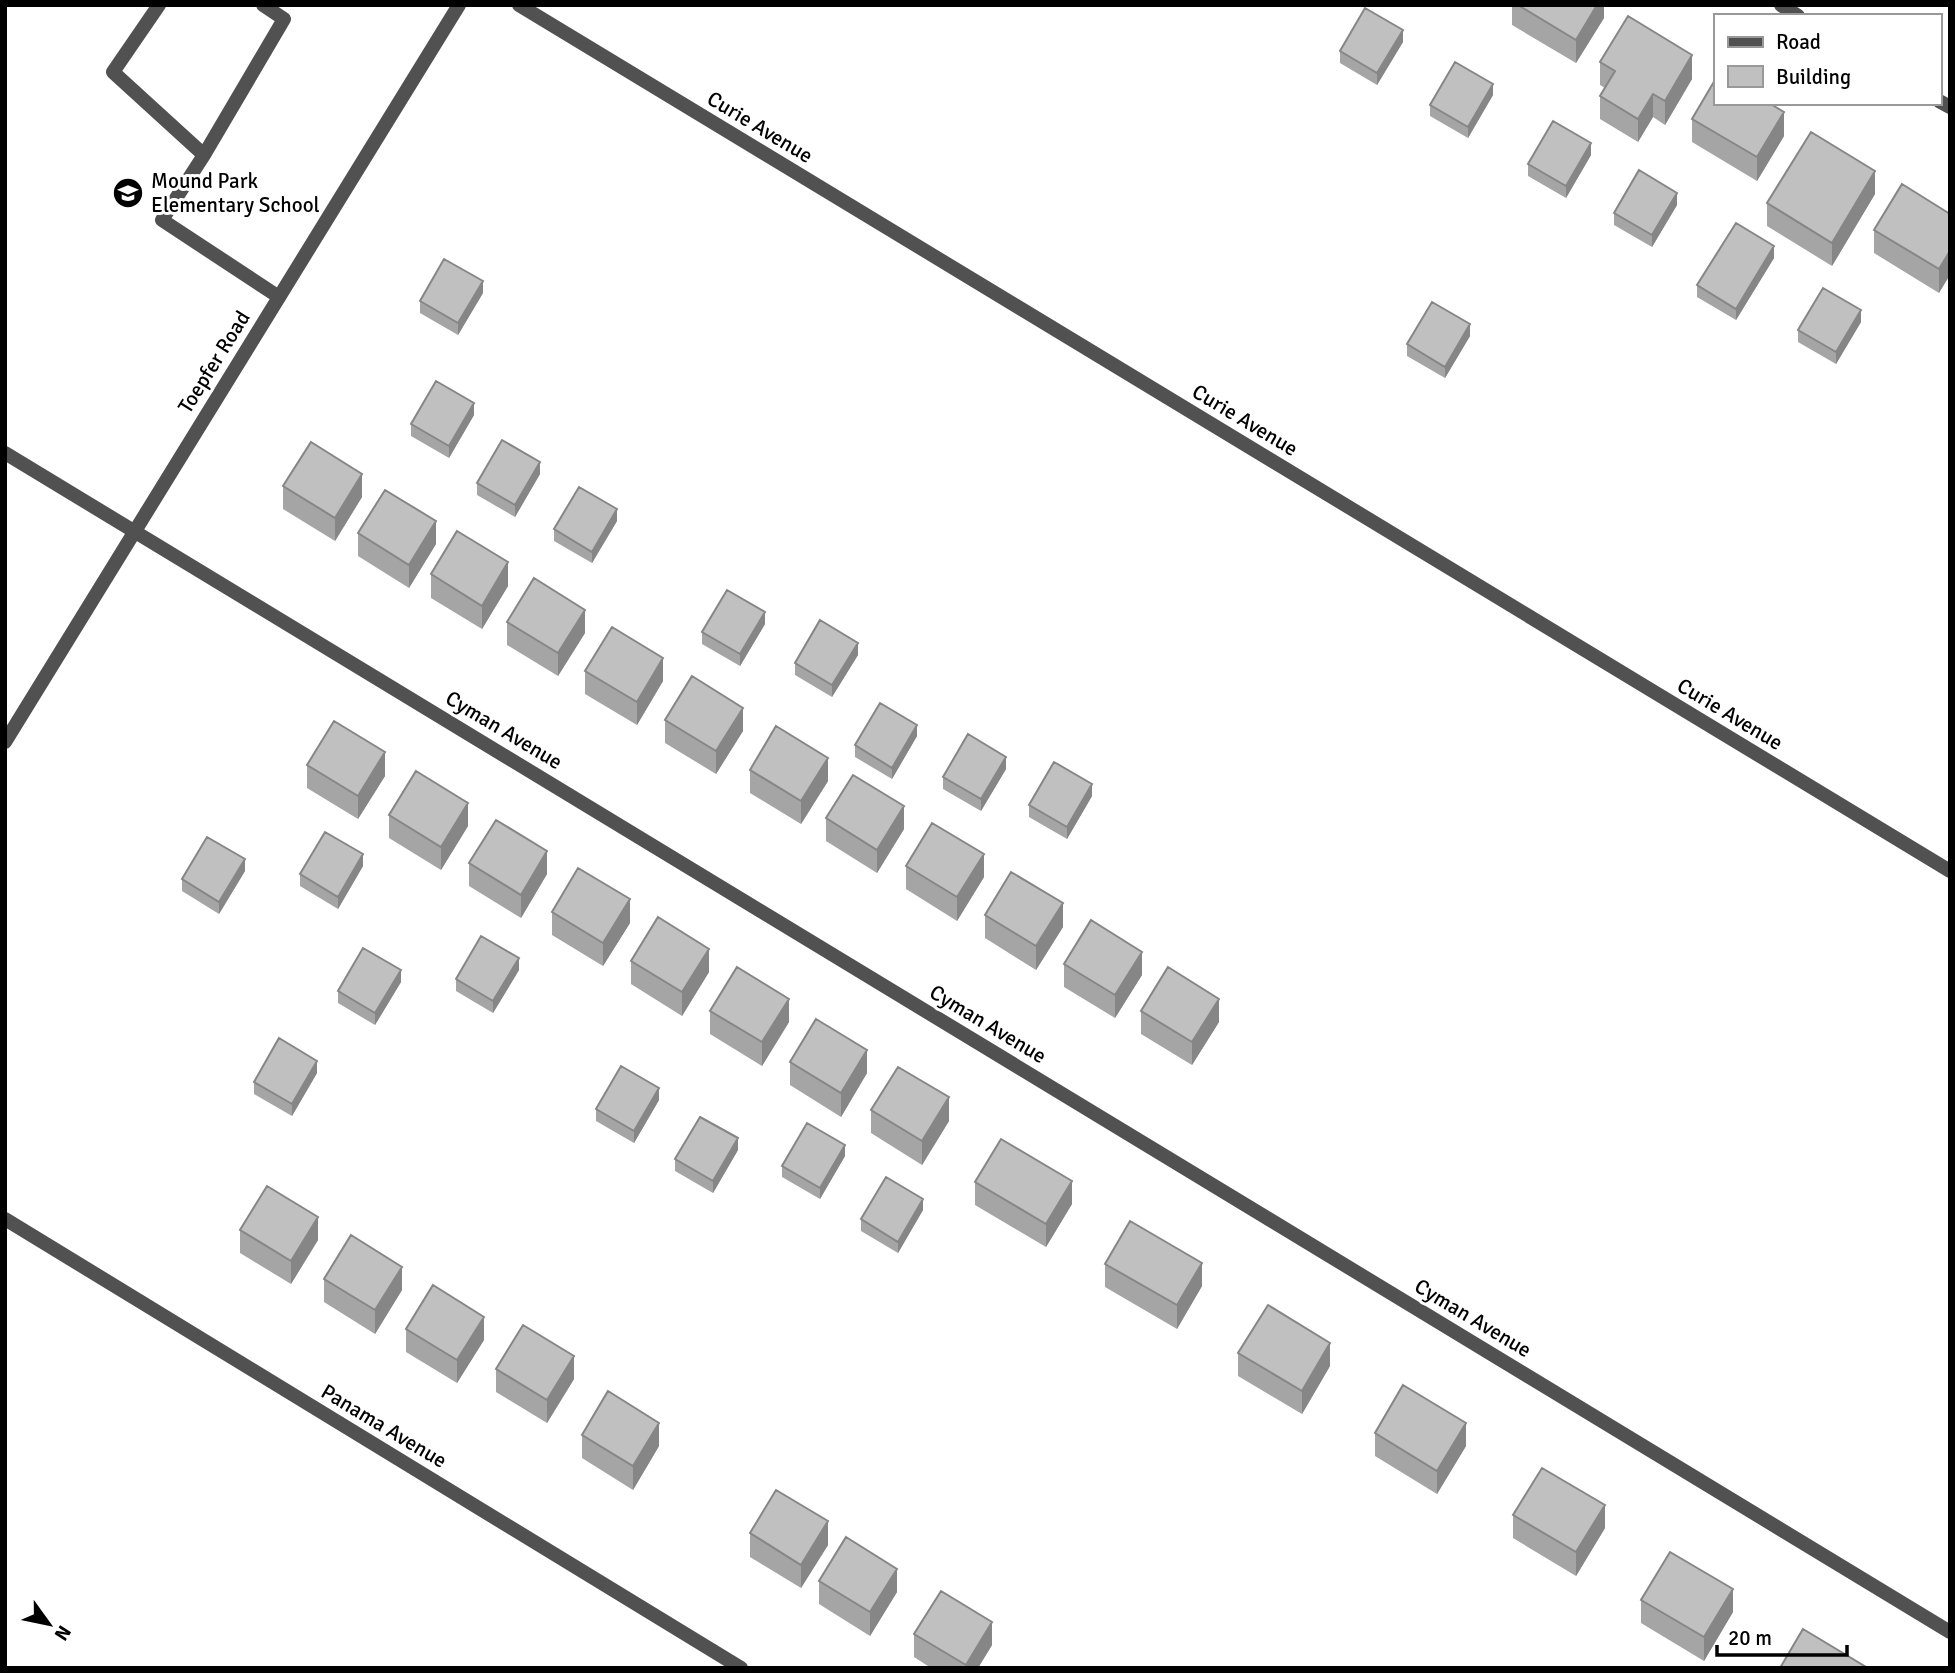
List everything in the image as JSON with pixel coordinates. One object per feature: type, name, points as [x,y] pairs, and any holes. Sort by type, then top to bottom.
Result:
[{"type":"street","points":[[159,5],[113,72],[204,155]]},
{"type":"street","points":[[263,5],[284,19],[204,155],[162,219],[279,297]]},
{"type":"street","name":"Toepfer Road","points":[[5,742],[459,5]]},
{"type":"street","name":"Curie Avenue","points":[[519,5],[1950,871]]},
{"type":"street","name":"Cyman Avenue","points":[[5,453],[1950,1632]]},
{"type":"street","name":"Panama Avenue","points":[[5,1219],[741,1668]]},
{"type":"building","points":[[1518,5],[1597,5],[1576,40]]},
{"type":"building","points":[[1365,8],[1403,30],[1377,73],[1340,51]]},
{"type":"building","points":[[1628,16],[1692,55],[1665,101],[1653,94],[1638,119],[1600,96],[1615,71],[1600,62]]},
{"type":"building","points":[[1455,62],[1493,84],[1468,127],[1430,105]]},
{"type":"building","points":[[1714,82],[1714,105],[1772,105],[1784,112],[1757,157],[1692,119]]},
{"type":"building","points":[[1553,121],[1591,143],[1566,186],[1528,164]]},
{"type":"building","points":[[1811,132],[1875,171],[1832,243],[1767,203]]},
{"type":"building","points":[[1639,170],[1677,193],[1652,235],[1614,213]]},
{"type":"building","points":[[1902,184],[1950,214],[1950,251],[1939,269],[1874,230]]},
{"type":"building","points":[[1736,223],[1774,246],[1736,309],[1697,285]]},
{"type":"building","points":[[444,259],[483,281],[458,323],[420,301]]},
{"type":"building","points":[[1823,288],[1861,310],[1836,352],[1798,330]]},
{"type":"building","points":[[1432,302],[1470,324],[1445,367],[1407,344]]},
{"type":"building","points":[[436,381],[474,403],[449,446],[411,424]]},
{"type":"building","points":[[502,440],[540,462],[515,505],[477,483]]},
{"type":"building","points":[[311,442],[362,474],[335,518],[283,486]]},
{"type":"building","points":[[579,487],[617,509],[592,552],[554,529]]},
{"type":"building","points":[[385,490],[436,521],[409,565],[358,533]]},
{"type":"building","points":[[457,531],[508,562],[482,606],[431,574]]},
{"type":"building","points":[[534,578],[585,610],[558,653],[507,622]]},
{"type":"building","points":[[727,590],[765,612],[740,654],[702,632]]},
{"type":"building","points":[[820,620],[858,643],[832,685],[795,663]]},
{"type":"building","points":[[612,627],[663,658],[637,702],[585,671]]},
{"type":"building","points":[[692,676],[743,708],[716,751],[665,720]]},
{"type":"building","points":[[880,703],[917,725],[892,768],[855,745]]},
{"type":"building","points":[[334,721],[385,752],[358,796],[307,765]]},
{"type":"building","points":[[776,726],[828,758],[801,801],[750,770]]},
{"type":"building","points":[[968,734],[1006,757],[981,799],[943,777]]},
{"type":"building","points":[[1054,762],[1092,784],[1067,827],[1029,805]]},
{"type":"building","points":[[416,771],[468,803],[441,847],[389,815]]},
{"type":"building","points":[[853,775],[904,806],[877,850],[826,818]]},
{"type":"building","points":[[496,820],[547,851],[521,895],[469,863]]},
{"type":"building","points":[[932,823],[984,854],[957,897],[906,866]]},
{"type":"building","points":[[325,832],[363,854],[338,897],[300,874]]},
{"type":"building","points":[[207,837],[245,859],[219,902],[182,879]]},
{"type":"building","points":[[578,868],[630,899],[603,943],[552,912]]},
{"type":"building","points":[[1011,872],[1063,903],[1036,946],[985,915]]},
{"type":"building","points":[[658,917],[709,949],[682,992],[631,961]]},
{"type":"building","points":[[1091,920],[1142,952],[1115,995],[1064,964]]},
{"type":"building","points":[[481,936],[519,958],[493,1001],[456,979]]},
{"type":"building","points":[[363,948],[401,970],[375,1013],[338,991]]},
{"type":"building","points":[[737,967],[789,999],[762,1042],[710,1011]]},
{"type":"building","points":[[1168,967],[1219,999],[1192,1042],[1141,1011]]},
{"type":"building","points":[[816,1019],[867,1050],[841,1093],[790,1062]]},
{"type":"building","points":[[279,1038],[317,1061],[292,1104],[254,1082]]},
{"type":"building","points":[[621,1066],[659,1088],[634,1131],[596,1109]]},
{"type":"building","points":[[898,1067],[949,1097],[922,1141],[871,1110]]},
{"type":"building","points":[[700,1117],[738,1138],[713,1181],[675,1159]]},
{"type":"building","points":[[807,1123],[845,1145],[820,1188],[782,1166]]},
{"type":"building","points":[[1001,1139],[1072,1181],[1046,1224],[975,1182]]},
{"type":"building","points":[[886,1177],[923,1199],[898,1242],[861,1219]]},
{"type":"building","points":[[267,1186],[318,1217],[291,1261],[240,1230]]},
{"type":"building","points":[[1130,1221],[1202,1263],[1177,1305],[1105,1264]]},
{"type":"building","points":[[351,1235],[402,1267],[375,1310],[324,1279]]},
{"type":"building","points":[[433,1285],[484,1317],[457,1360],[406,1329]]},
{"type":"building","points":[[1268,1305],[1330,1343],[1302,1391],[1238,1353]]},
{"type":"building","points":[[523,1325],[574,1356],[547,1400],[496,1369]]},
{"type":"building","points":[[1403,1385],[1466,1423],[1437,1471],[1375,1433]]},
{"type":"building","points":[[608,1391],[659,1423],[633,1466],[582,1435]]},
{"type":"building","points":[[1542,1468],[1605,1505],[1576,1552],[1513,1515]]},
{"type":"building","points":[[776,1490],[828,1521],[801,1565],[750,1533]]},
{"type":"building","points":[[846,1537],[897,1569],[870,1612],[819,1581]]},
{"type":"building","points":[[1670,1552],[1733,1589],[1704,1637],[1641,1600]]},
{"type":"building","points":[[941,1591],[992,1622],[966,1665],[914,1634]]},
{"type":"building","points":[[1803,1629],[1866,1667],[1780,1668]]},
{"type":"place","name":"Mound Park Elementary School","points":[[128,193]]}]
